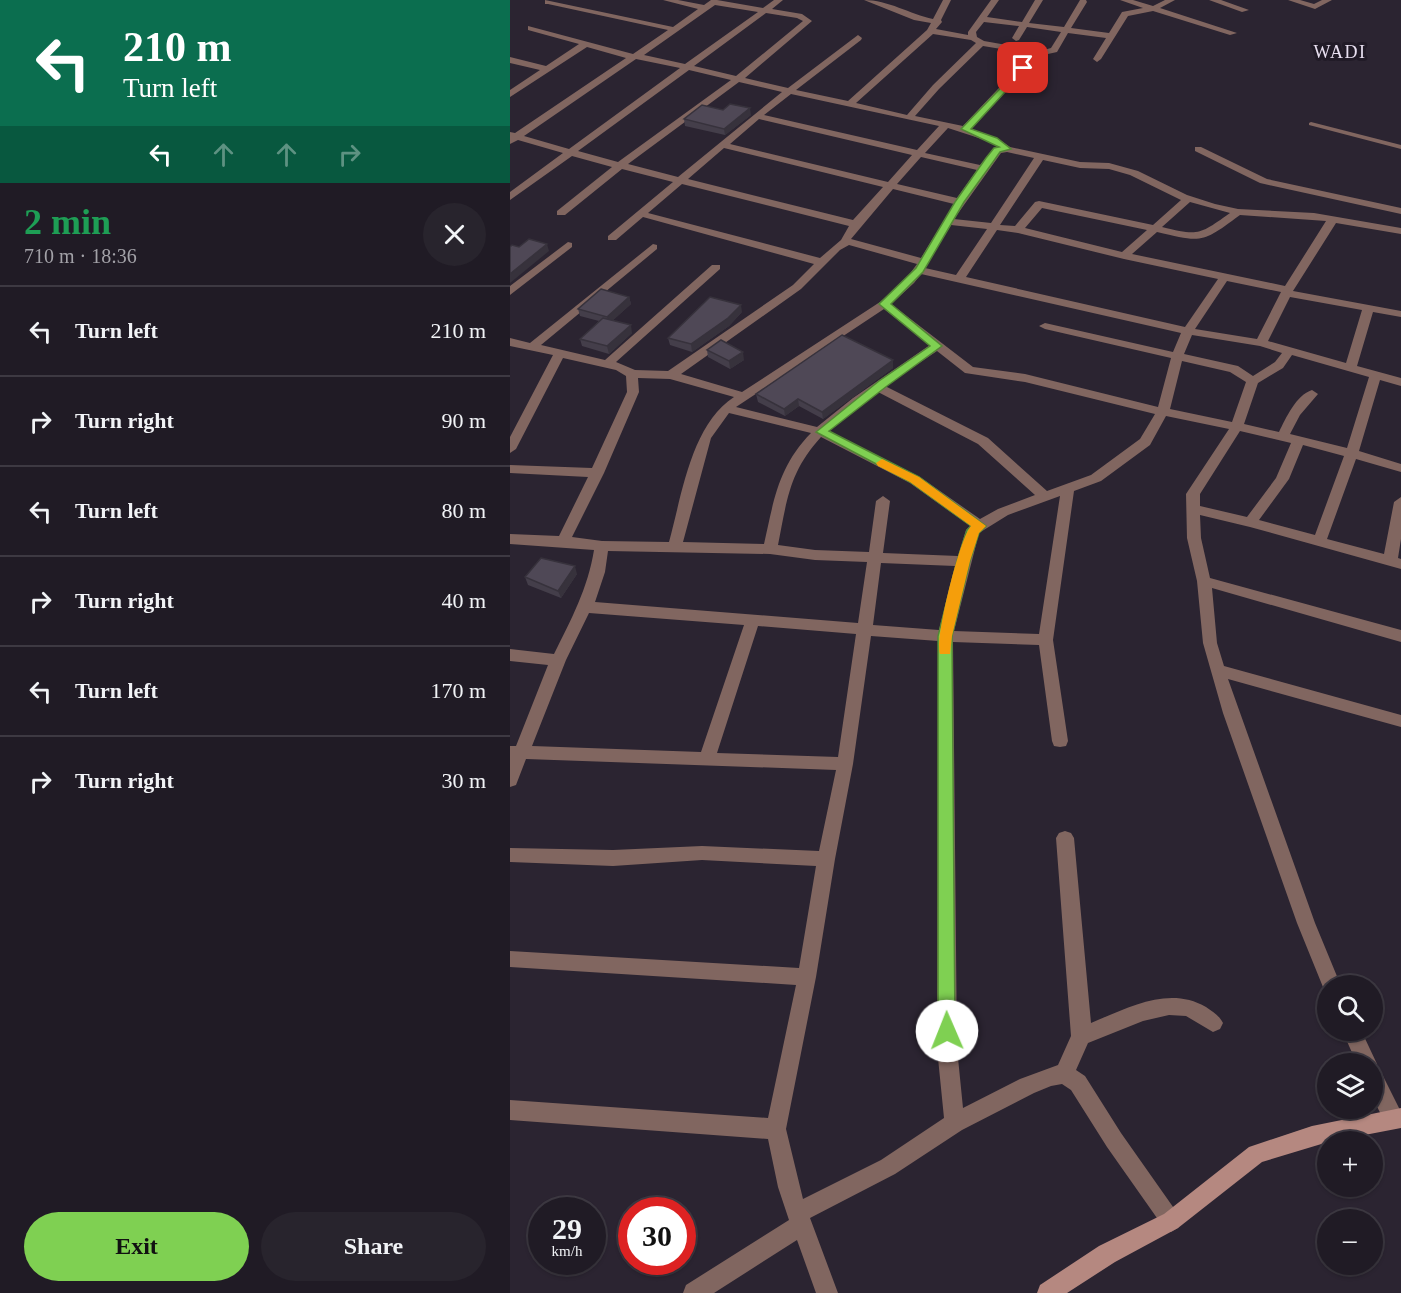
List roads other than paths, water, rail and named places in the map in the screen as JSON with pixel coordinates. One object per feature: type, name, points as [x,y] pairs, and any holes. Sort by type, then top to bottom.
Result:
[{"type":"street","points":[[667,0],[704,8]]},
{"type":"street","points":[[510,197],[779,0]]},
{"type":"street","points":[[868,0],[890,4],[938,22]]},
{"type":"street","points":[[850,104],[872,81],[932,31],[947,0]]},
{"type":"street","points":[[977,40],[972,32],[995,0]]},
{"type":"street","points":[[1016,38],[1039,0]]},
{"type":"street","points":[[1124,0],[1233,33]]},
{"type":"street","points":[[1096,59],[1125,14],[1153,9],[1171,0]]},
{"type":"street","points":[[1213,0],[1245,10]]},
{"type":"street","points":[[1292,0],[1315,7],[1328,0]]},
{"type":"street","points":[[548,2],[673,29]]},
{"type":"street","points":[[512,137],[714,2],[765,9],[799,16],[808,21],[739,78],[619,166],[561,213]]},
{"type":"street","points":[[932,31],[1039,53],[1054,50],[1083,2]]},
{"type":"street","points":[[982,19],[1110,36]]},
{"type":"street","points":[[531,28],[635,56],[965,129],[994,140],[1007,149]]},
{"type":"street","points":[[612,238],[757,116],[858,38]]},
{"type":"street","points":[[909,118],[977,40]]},
{"type":"street","points":[[510,94],[585,44]]},
{"type":"street","points":[[965,129],[1039,53]]},
{"type":"street","points":[[510,60],[548,69]]},
{"type":"street","points":[[757,116],[983,169]]},
{"type":"street","points":[[847,241],[845,239],[855,224],[945,125]]},
{"type":"street","points":[[512,137],[680,182],[855,224]]},
{"type":"street","points":[[723,145],[960,202]]},
{"type":"street","points":[[675,545],[705,438],[726,408],[884,304],[910,281],[922,266],[960,202],[998,150],[1007,149],[1080,165],[1109,166],[1134,173],[1188,199],[1238,212],[1333,219],[1401,231]]},
{"type":"street","points":[[1198,149],[1264,181],[1401,211]]},
{"type":"street","points":[[959,279],[1040,157]]},
{"type":"street","points":[[1124,256],[1152,228],[1188,199]]},
{"type":"street","points":[[1018,230],[1039,204],[1098,215],[1190,237],[1206,236],[1238,212]]},
{"type":"street","points":[[642,214],[821,262]]},
{"type":"street","points":[[1261,343],[1288,291],[1333,219]]},
{"type":"street","points":[[948,221],[1018,230],[1124,256],[1401,314]]},
{"type":"street","points":[[671,375],[797,287],[821,262],[847,241]]},
{"type":"street","points":[[847,241],[959,279],[1188,331],[1261,343],[1401,382]]},
{"type":"street","points":[[510,292],[568,245]]},
{"type":"street","points":[[532,347],[653,247]]},
{"type":"street","points":[[607,364],[716,267]]},
{"type":"street","points":[[955,1123],[947,1048],[945,636],[963,561],[973,530],[1003,512],[1096,478],[1145,442],[1163,411],[1178,354],[1188,331],[1225,276]]},
{"type":"street","points":[[884,304],[956,362],[977,372],[1009,375],[1095,397],[1282,436],[1401,468]]},
{"type":"street","points":[[1351,367],[1368,308]]},
{"type":"street","points":[[1045,326],[1178,354],[1234,369],[1253,381]]},
{"type":"street","points":[[510,342],[620,367],[632,374],[671,375],[743,396]]},
{"type":"street","points":[[770,549],[786,480],[802,450],[878,387],[937,346]]},
{"type":"street","points":[[1290,350],[1279,365],[1253,381],[1237,426],[1193,494],[1192,509],[1194,538],[1204,581],[1210,643],[1278,846],[1328,975]]},
{"type":"street","points":[[510,449],[560,353]]},
{"type":"street","points":[[563,541],[597,473],[633,392],[632,374]]},
{"type":"street","points":[[1319,542],[1352,453],[1376,374]]},
{"type":"street","points":[[878,387],[983,441],[1045,497]]},
{"type":"street","points":[[1282,436],[1295,413],[1312,394]]},
{"type":"street","points":[[726,408],[821,432],[915,480],[980,526]]},
{"type":"street","points":[[1250,522],[1281,479],[1298,441]]},
{"type":"street","points":[[510,469],[597,473]]},
{"type":"street","points":[[1060,741],[1047,640],[1068,489]]},
{"type":"street","points":[[827,1293],[788,1187],[776,1129],[807,977],[826,859],[845,764],[883,501]]},
{"type":"street","points":[[1192,509],[1250,522],[1395,562],[1401,502]]},
{"type":"street","points":[[510,539],[563,541],[602,546],[675,545],[770,549],[873,559],[963,561]]},
{"type":"street","points":[[510,780],[515,752],[558,660],[586,607],[598,572],[602,546]]},
{"type":"street","points":[[1204,581],[1401,636]]},
{"type":"street","points":[[586,607],[945,636],[1047,640]]},
{"type":"street","points":[[706,760],[753,620]]},
{"type":"street","points":[[510,655],[558,660]]},
{"type":"street","points":[[1218,670],[1401,722]]},
{"type":"street","points":[[515,752],[845,764]]},
{"type":"street","points":[[1064,1074],[1081,1036],[1065,838]]},
{"type":"street","points":[[510,855],[613,858],[702,853],[826,859]]},
{"type":"street","points":[[510,959],[807,977]]},
{"type":"street","points":[[1081,1036],[1138,1014],[1179,1006],[1197,1011],[1213,1023]]},
{"type":"street","points":[[694,1293],[799,1219],[888,1167],[955,1123],[1050,1076],[1064,1074],[1078,1083],[1114,1140],[1171,1221]]},
{"type":"street","points":[[1048,1293],[1107,1254],[1171,1221],[1256,1154],[1312,1136],[1398,1119],[1383,1094]]},
{"type":"street","points":[[510,1110],[776,1129]]},
{"type":"lane","points":[[1311,124],[1401,147]]},
{"type":"district","name":"WADI","points":[[1340,52]]}]
